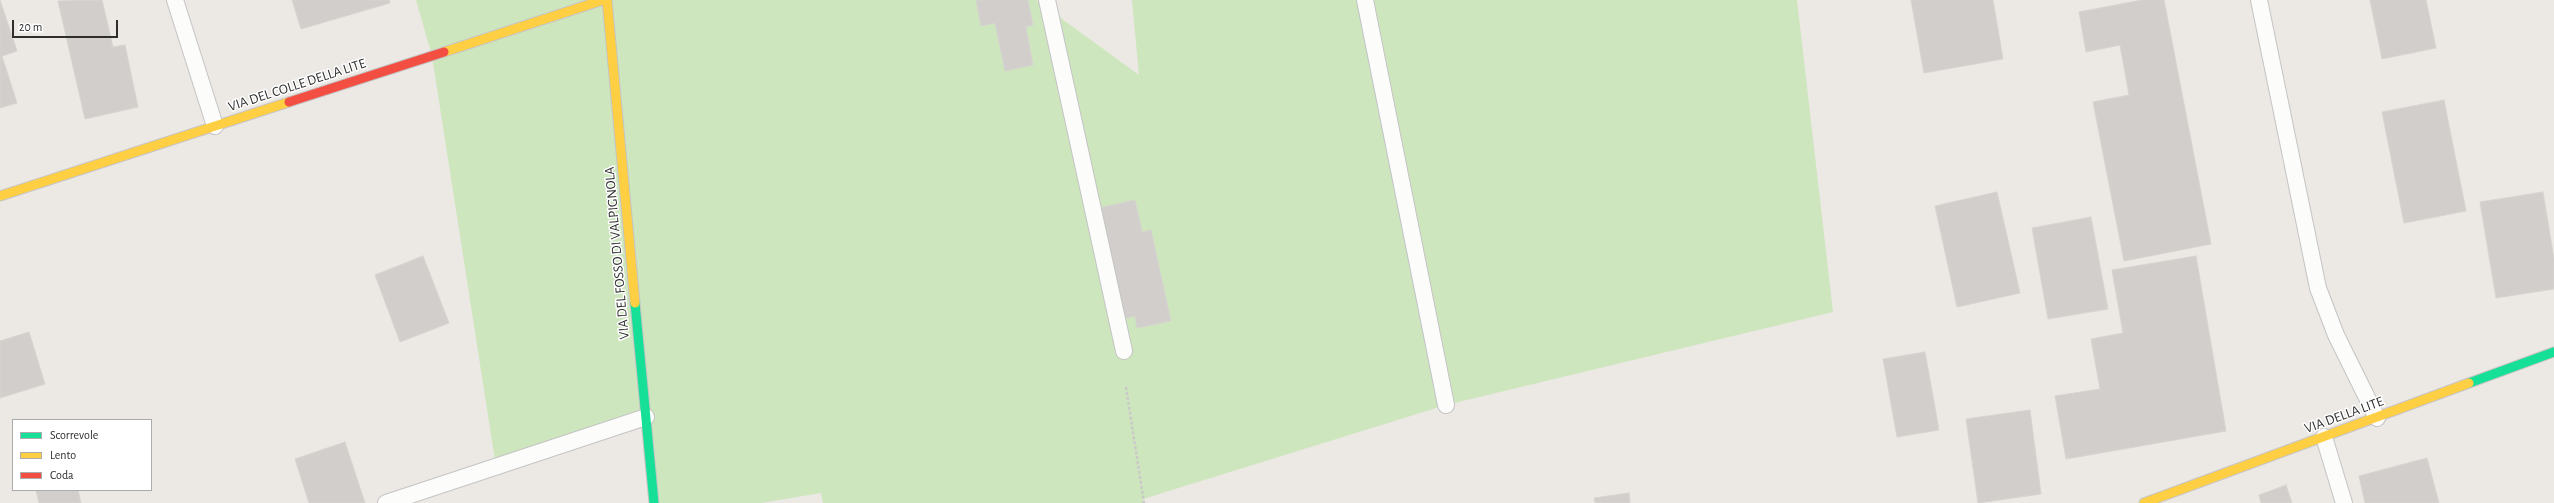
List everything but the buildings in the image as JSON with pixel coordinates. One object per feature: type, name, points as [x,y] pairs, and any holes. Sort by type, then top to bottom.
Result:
[{"type":"street","name":"VIA DEL COLLE DELLA LITE","points":[[0,196],[602,0]]},
{"type":"street","name":"VIA DEL FOSSO DI VALPIGNOLA","points":[[607,0],[654,503]]},
{"type":"street","name":"VIA DELLA LITE","points":[[2144,503],[2554,352]]},
{"type":"lane","points":[[175,0],[215,126]]},
{"type":"lane","points":[[1047,0],[1124,351]]},
{"type":"lane","points":[[1365,0],[1446,405]]},
{"type":"lane","points":[[2259,0],[2318,288],[2336,335],[2377,418]]},
{"type":"lane","points":[[386,503],[646,417]]},
{"type":"lane","points":[[2324,437],[2344,503]]},
{"type":"path","points":[[1126,387],[1144,503]]},
{"type":"green space","points":[[416,0],[1036,0],[1139,75],[1132,0],[1797,0],[1833,312],[1446,405],[1143,499],[1144,503],[823,503],[821,493],[761,503],[654,503],[646,417],[496,467],[432,56]]},
{"type":"traffic: fast","points":[[635,303],[654,503]]},
{"type":"traffic: fast","points":[[2469,383],[2554,352]]},
{"type":"traffic: slow","points":[[444,52],[603,0]]},
{"type":"traffic: slow","points":[[607,0],[635,303]]},
{"type":"traffic: slow","points":[[0,196],[289,102]]},
{"type":"traffic: slow","points":[[2144,503],[2469,383]]},
{"type":"traffic: jam","points":[[289,102],[444,52]]}]
